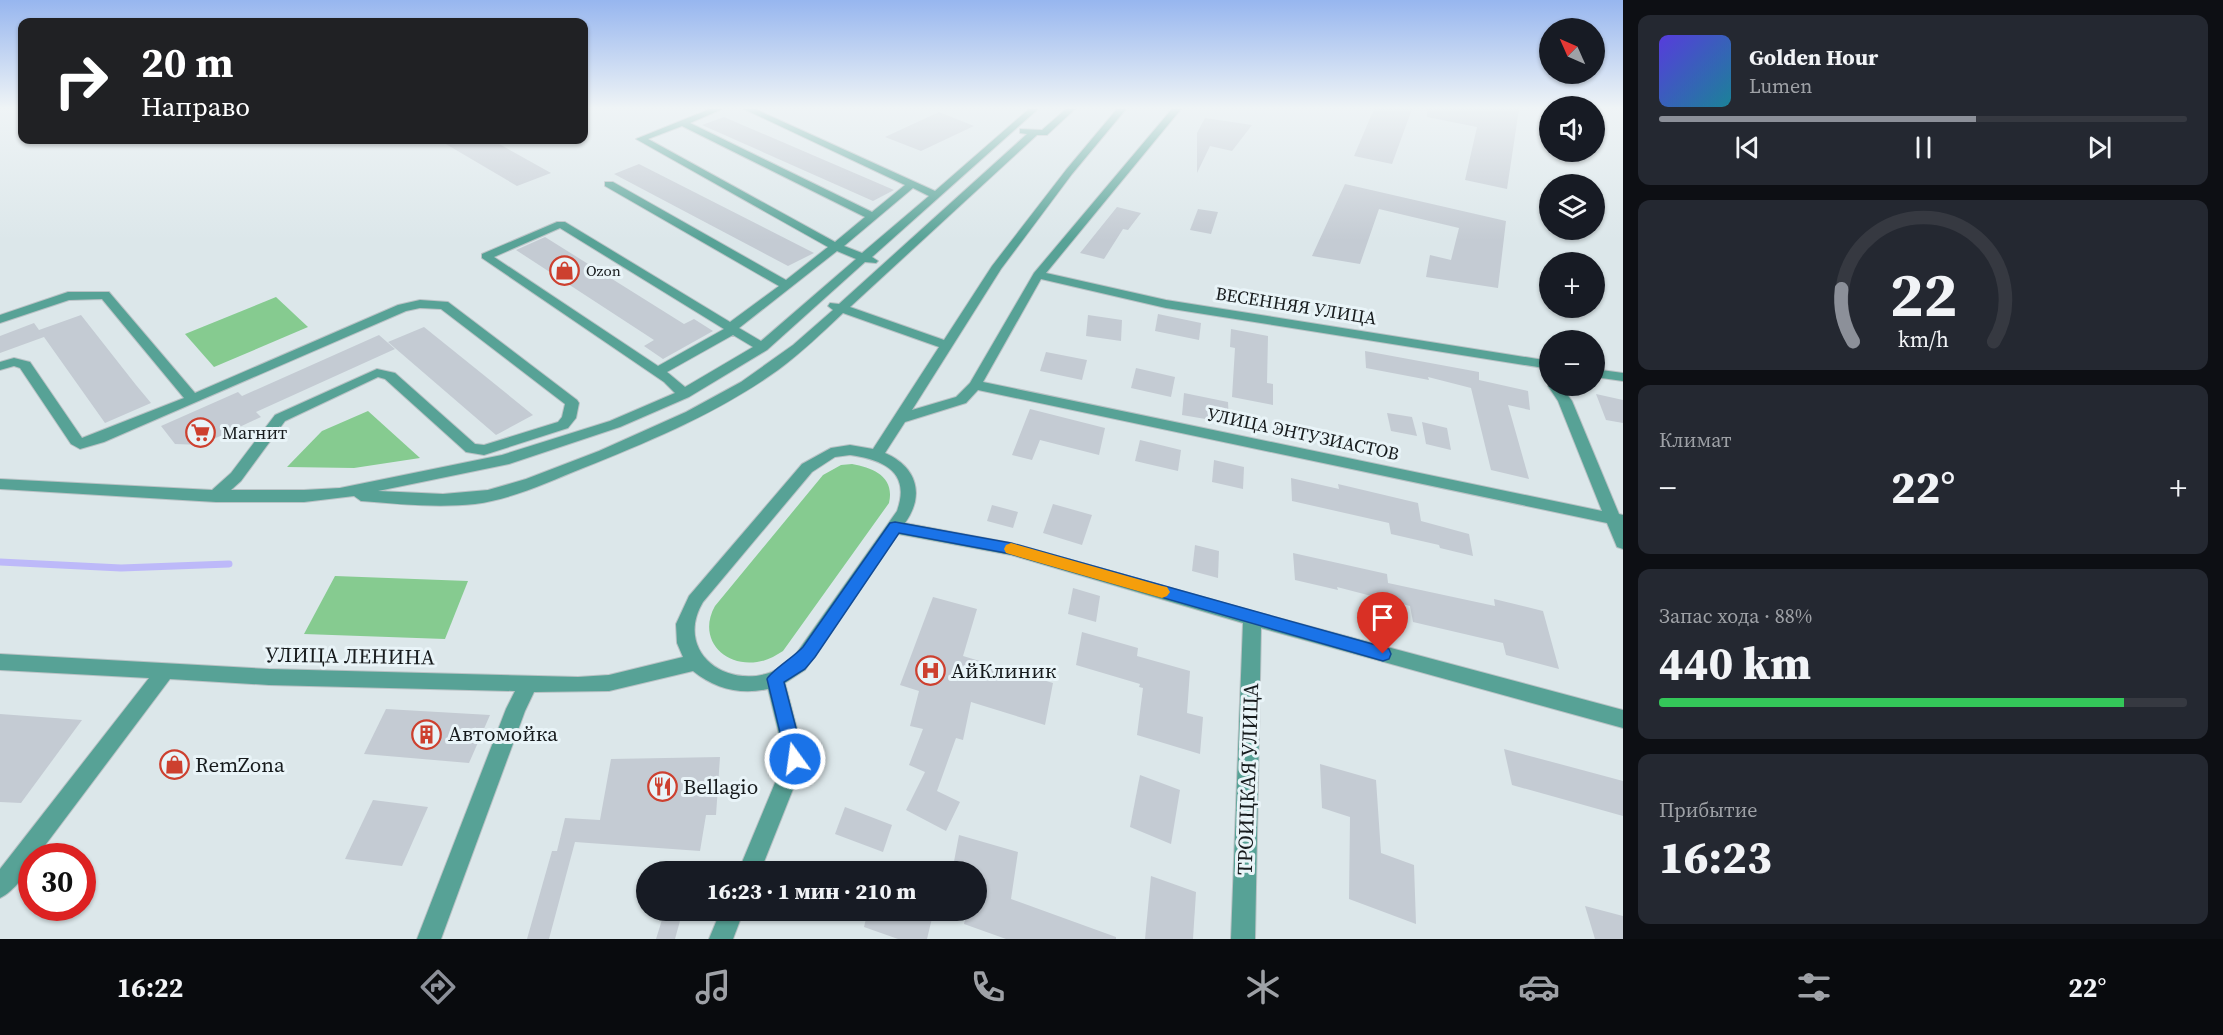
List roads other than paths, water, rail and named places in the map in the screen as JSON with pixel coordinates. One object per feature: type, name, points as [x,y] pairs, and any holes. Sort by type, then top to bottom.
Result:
[{"type":"street","points":[[666,153],[836,247],[889,266]]},
{"type":"street","points":[[743,153],[873,217]]},
{"type":"street","points":[[844,153],[936,195]]},
{"type":"street","points":[[0,484],[216,496],[304,496],[340,493],[425,477],[524,454],[615,424],[684,394],[762,347],[985,153]]},
{"type":"street","points":[[340,493],[403,497],[477,497],[496,494],[574,466],[665,429],[725,398],[780,363],[1012,153]]},
{"type":"street","points":[[877,455],[996,268],[1036,213],[1086,153]]},
{"type":"street","points":[[900,419],[961,400],[975,385],[1038,275],[1140,153]]},
{"type":"street","points":[[609,184],[786,285]]},
{"type":"street","points":[[658,371],[732,328],[912,184]]},
{"type":"street","points":[[684,394],[658,371],[486,256],[561,224],[762,347]]},
{"type":"street","name":"ВЕСЕННЯЯ УЛИЦА","points":[[1038,275],[1166,304],[1539,363]]},
{"type":"street","points":[[0,319],[68,296],[105,295],[193,399]]},
{"type":"street","points":[[817,300],[947,345]]},
{"type":"street","points":[[0,366],[22,362],[80,444],[99,440],[402,308],[411,305],[438,304],[449,307],[572,403],[569,418],[563,425],[484,450],[476,450],[464,443],[390,376],[376,373],[280,418],[236,477],[216,496]]},
{"type":"street","points":[[1605,375],[1623,377]]},
{"type":"street","name":"УЛИЦА ЭНТУЗИАСТОВ","points":[[975,385],[1618,520]]},
{"type":"street","points":[[1562,396],[1618,520],[1623,543]]},
{"type":"street","points":[[850,450],[877,455],[900,469],[911,491],[909,504],[895,527],[809,652],[793,669],[775,679],[753,684],[727,682],[715,677],[691,654],[685,636],[686,619],[690,609],[814,462],[831,453],[850,450]]},
{"type":"street","points":[[895,527],[1011,549],[1252,618],[1623,718]]},
{"type":"street","name":"ТРОИЦКАЯ УЛИЦА","points":[[1243,939],[1252,618]]},
{"type":"street","name":"УЛИЦА ЛЕНИНА","points":[[0,662],[164,673],[578,685],[609,683],[697,662]]},
{"type":"street","points":[[0,887],[164,673]]},
{"type":"street","points":[[753,861],[795,759],[775,679]]},
{"type":"street","points":[[429,939],[516,709],[530,682]]},
{"type":"street","points":[[721,939],[728,921]]},
{"type":"waterway","points":[[0,562],[121,568],[229,564]]},
{"type":"place","name":"Ozon","points":[[565,271]]},
{"type":"place","name":"Магнит","points":[[201,433]]},
{"type":"place","name":"АйКлиник","points":[[930,671]]},
{"type":"place","name":"Автомойка","points":[[427,734]]},
{"type":"place","name":"RemZona","points":[[174,765]]},
{"type":"place","name":"Bellagio","points":[[662,787]]}]
